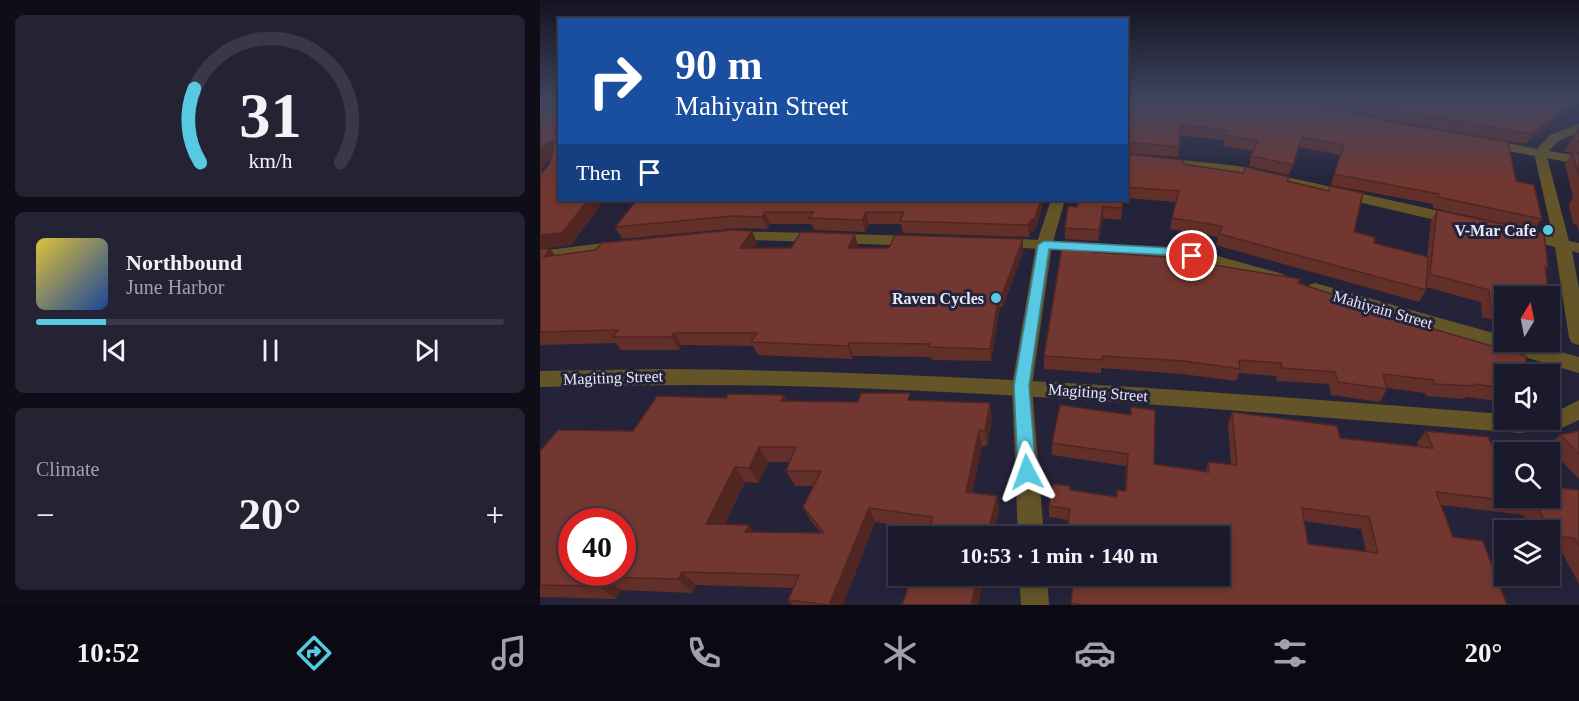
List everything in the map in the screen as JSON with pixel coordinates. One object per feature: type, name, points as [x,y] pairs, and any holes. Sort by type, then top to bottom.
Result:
[{"type":"street","points":[[1540,153],[1554,138],[1578,128]]},
{"type":"street","points":[[1469,140],[1579,160]]},
{"type":"street","points":[[1540,153],[1562,243],[1579,338]]},
{"type":"street","points":[[1128,158],[1238,170],[1469,222]]},
{"type":"street","points":[[1030,526],[1022,386],[1044,245],[1058,201]]},
{"type":"street","points":[[1504,230],[1579,248]]},
{"type":"street","points":[[716,236],[929,241]]},
{"type":"street","name":"Mahiyain Street","points":[[989,243],[1170,252],[1214,260],[1579,365]]},
{"type":"street","points":[[540,256],[634,244]]},
{"type":"street","name":"Magiting Street","points":[[540,380],[649,376],[788,377],[1022,386],[1494,422]]},
{"type":"street","name":"Magiting Street","points":[[1560,418],[1579,409]]},
{"type":"street","points":[[1034,586],[1035,605]]},
{"type":"building","points":[[540,128],[557,128],[554,132],[558,131],[558,201],[587,201],[562,233],[540,235],[540,173],[550,163],[555,141],[547,143],[540,150]]},
{"type":"building","points":[[1128,128],[1181,128],[1179,147],[1128,142]]},
{"type":"building","points":[[1211,128],[1428,128],[1508,142],[1516,181],[1534,185],[1542,219],[1438,197],[1439,194],[1334,174],[1344,145],[1302,137],[1293,165],[1251,156],[1258,141],[1225,135],[1227,130]]},
{"type":"building","points":[[1498,128],[1539,128],[1532,134]]},
{"type":"building","points":[[1579,128],[1579,128],[1579,142],[1572,140]]},
{"type":"building","points":[[1572,152],[1579,153],[1579,176]]},
{"type":"building","points":[[1128,154],[1183,160],[1183,164],[1243,173],[1246,167],[1289,177],[1287,181],[1329,191],[1330,186],[1363,193],[1354,232],[1375,237],[1374,243],[1428,257],[1426,290],[1219,234],[1222,226],[1172,218],[1179,191],[1128,187]]},
{"type":"building","points":[[636,201],[1041,201],[1035,218],[1028,225],[900,221],[904,212],[866,212],[862,220],[809,218],[813,212],[765,212],[762,217],[732,216],[615,227]]},
{"type":"building","points":[[1079,201],[1123,201],[1122,208],[1103,207],[1099,230],[1065,228],[1068,206],[1077,207]]},
{"type":"building","points":[[1437,210],[1544,233],[1548,286],[1494,286],[1494,306],[1490,305],[1489,290],[1430,274]]},
{"type":"building","points":[[732,230],[752,231],[740,248],[791,248],[801,232],[855,234],[848,248],[889,248],[895,235],[1023,239],[1002,295],[999,294],[990,349],[929,347],[930,344],[849,343],[848,346],[751,342],[757,333],[674,333],[671,337],[612,337],[618,330],[540,332],[540,249],[550,249],[544,257],[595,250],[602,243]]},
{"type":"building","points":[[1063,241],[1096,243],[1094,252],[1165,257],[1300,279],[1298,283],[1430,326],[1430,328],[1494,347],[1494,352],[1512,352],[1526,356],[1526,364],[1494,364],[1494,387],[1434,384],[1434,380],[1383,374],[1387,389],[1338,382],[1335,372],[1282,368],[1281,363],[1239,360],[1240,369],[1185,361],[1102,356],[1102,360],[1044,356]]},
{"type":"building","points":[[861,393],[910,393],[908,400],[990,403],[985,431],[979,430],[966,492],[997,496],[990,526],[930,526],[933,517],[869,508],[829,605],[788,600],[799,575],[682,572],[678,579],[636,578],[636,508],[558,508],[558,585],[540,585],[540,451],[558,430],[633,431],[657,396],[726,398],[728,394],[784,395],[781,401],[858,402]],"holes":[[[759,447],[796,447],[786,471],[821,471],[803,507],[824,533],[745,532],[749,525],[706,524],[735,467],[749,468]]]},
{"type":"building","points":[[1060,405],[1131,415],[1131,407],[1155,410],[1154,464],[1209,472],[1208,462],[1237,465],[1232,412],[1337,426],[1340,438],[1433,448],[1426,431],[1488,437],[1494,449],[1494,499],[1436,492],[1453,537],[1483,541],[1494,570],[1494,586],[1500,586],[1507,605],[1082,605],[1071,603],[1073,586],[1230,586],[1230,526],[1068,526],[1070,509],[1049,506],[1053,484],[1070,486],[1070,490],[1117,497],[1117,490],[1126,491],[1128,454],[1052,443]],"holes":[[[1302,508],[1369,517],[1378,553],[1308,544]]]},
{"type":"building","points":[[1579,431],[1579,454],[1560,435]]},
{"type":"building","points":[[1560,488],[1579,490],[1579,546],[1574,538],[1560,537],[1560,520],[1544,520],[1538,508],[1560,508]]},
{"type":"building","points":[[909,586],[976,586],[971,605],[902,605]]},
{"type":"place","name":"V-Mar Cafe","points":[[1548,230]]},
{"type":"place","name":"Raven Cycles","points":[[996,298]]},
{"type":"route","points":[[1027,472],[1022,386],[1044,245],[1170,252],[1192,256]]}]
